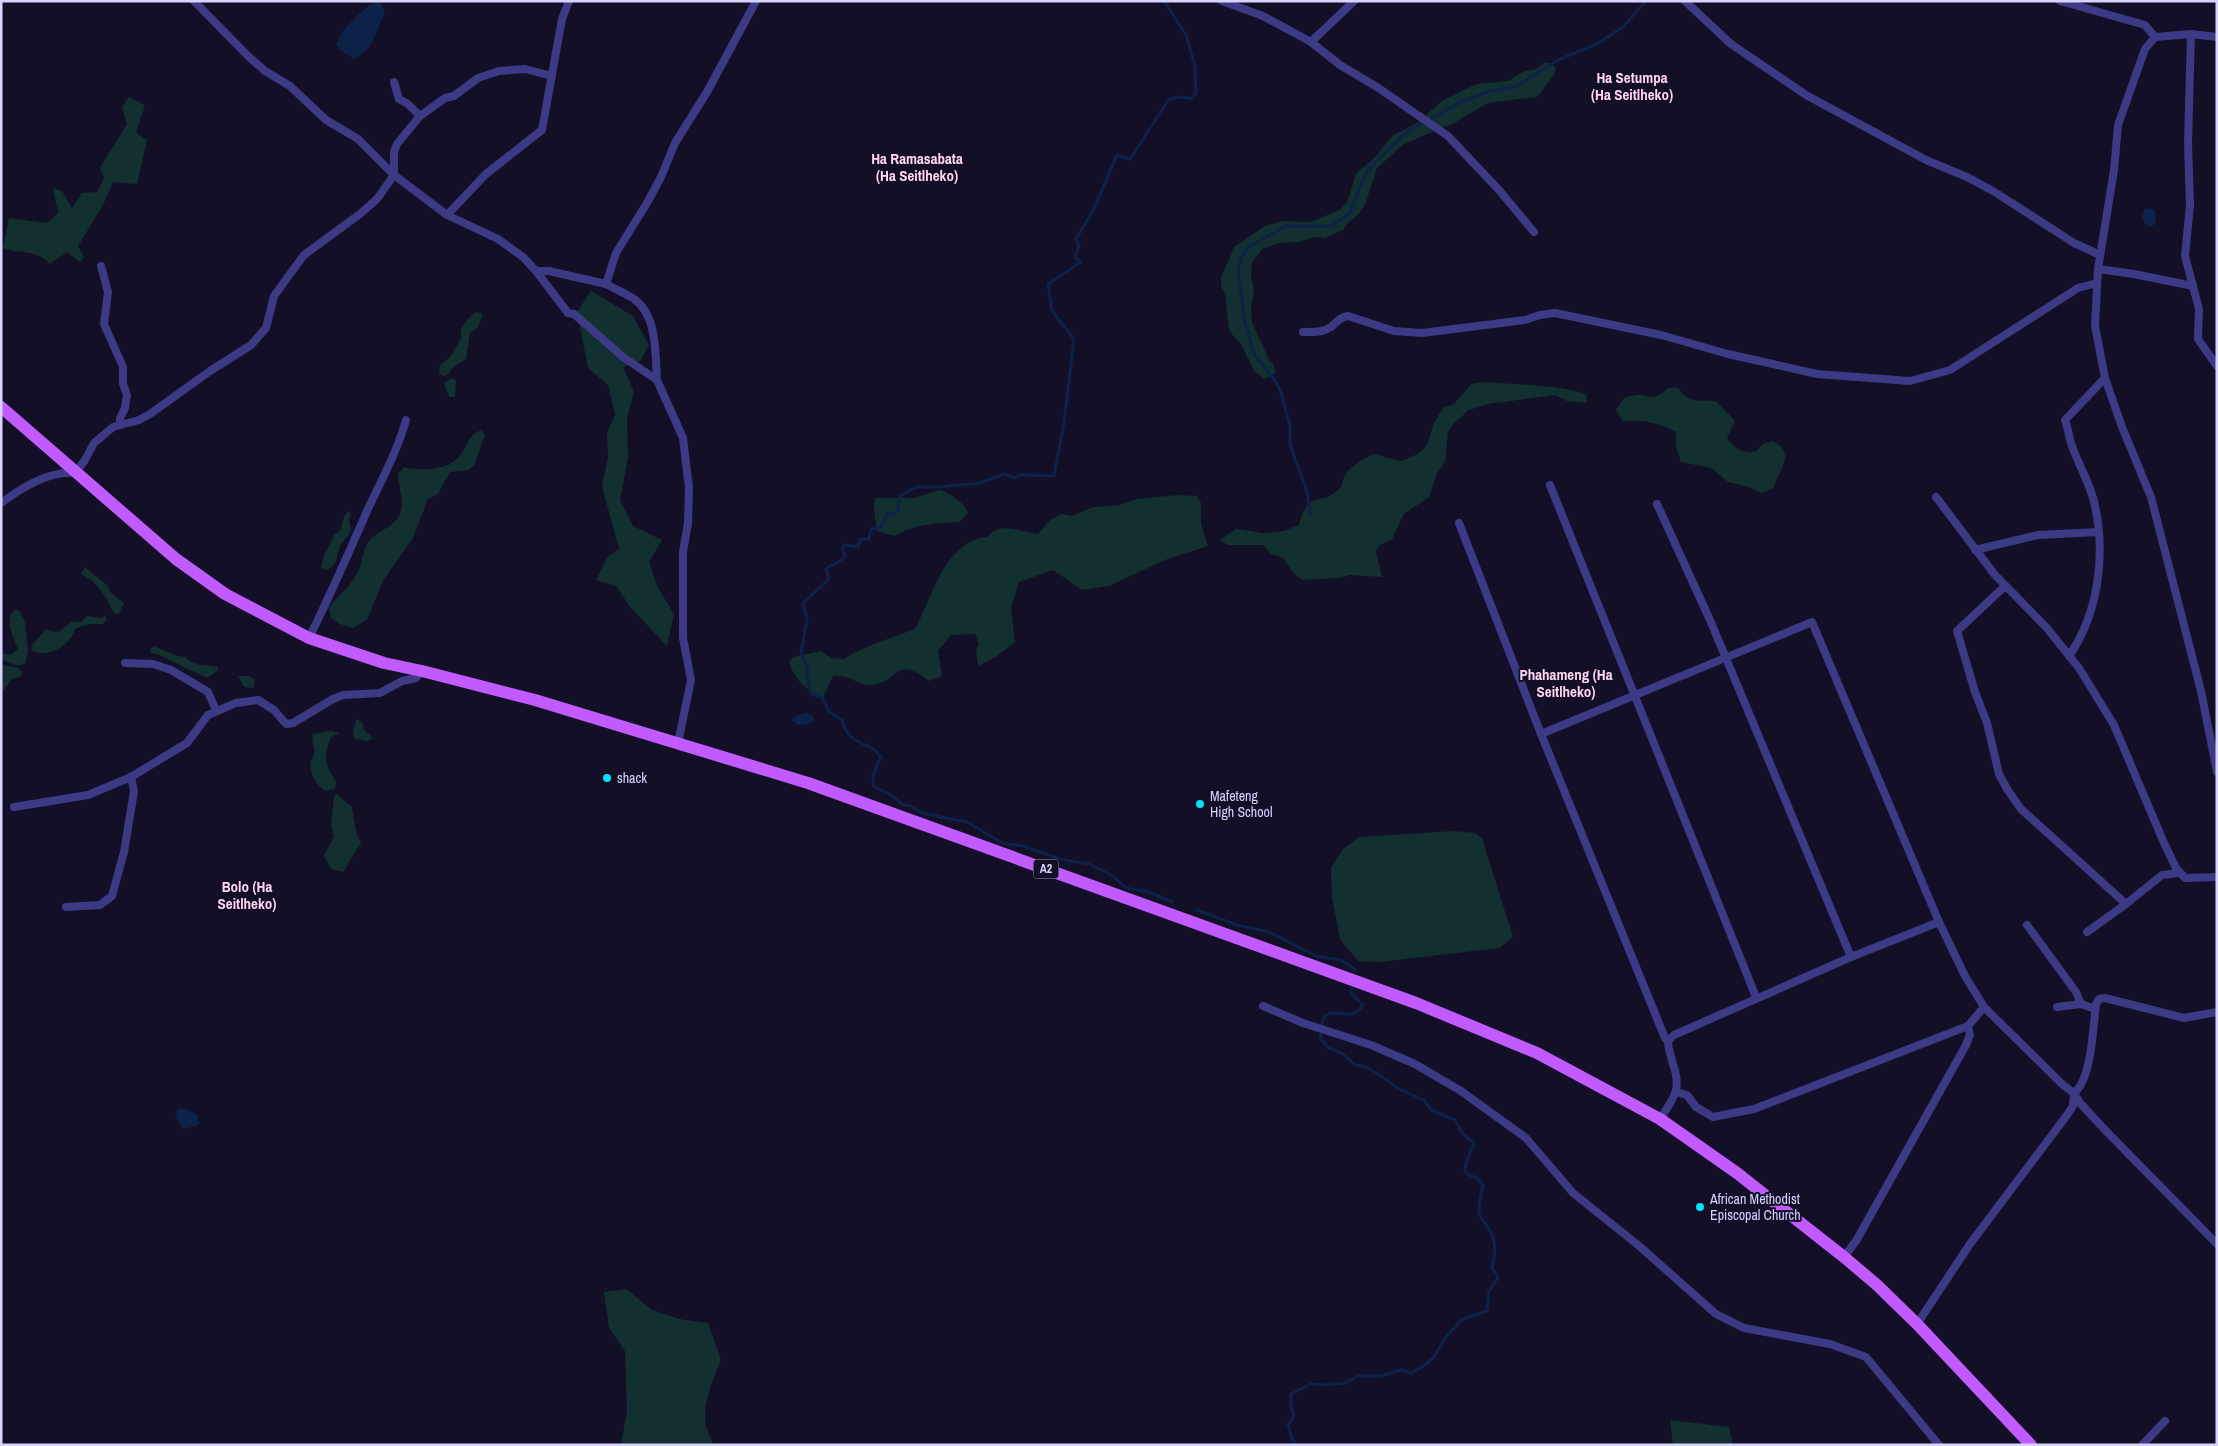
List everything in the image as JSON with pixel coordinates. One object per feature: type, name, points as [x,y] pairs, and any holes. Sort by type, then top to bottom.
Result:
[{"type":"main road","name":"A2","points":[[1,407],[176,559],[225,594],[309,638],[384,663],[536,700],[879,807],[1416,1003],[1537,1053],[1660,1119],[1737,1173],[1844,1257],[1877,1285],[1917,1324],[2031,1445]]},
{"type":"street","points":[[194,1],[265,71],[290,86],[326,120],[358,139],[394,175],[448,214],[498,239],[523,258],[536,271],[568,313],[574,314],[636,367],[656,380]]},
{"type":"street","points":[[448,214],[486,174],[542,130],[562,19],[569,1]]},
{"type":"street","points":[[606,284],[616,253],[662,177],[675,143],[711,85],[756,1]]},
{"type":"street","points":[[1222,1],[1263,16],[1311,42],[1340,64],[1448,136],[1499,190],[1534,232]]},
{"type":"street","points":[[1311,42],[1354,1]]},
{"type":"street","points":[[1686,1],[1731,44],[1806,95],[1926,160],[1967,176],[2074,243],[2100,255]]},
{"type":"street","points":[[2060,1],[2145,25],[2155,37]]},
{"type":"street","points":[[2191,34],[2188,143],[2190,205],[2185,256],[2199,309],[2198,339],[2217,366]]},
{"type":"street","points":[[2217,37],[2191,34],[2155,37],[2145,49],[2118,124],[2114,170],[2098,269],[2095,326],[2105,378],[2122,427],[2151,497],[2201,691],[2217,772]]},
{"type":"street","points":[[1,503],[20,489],[63,471],[75,472],[85,460],[94,443],[113,427],[139,420],[150,414],[210,371],[251,345],[266,328],[274,296],[304,255],[360,214],[377,198],[394,175],[394,152],[397,144],[420,116],[446,98],[454,96],[478,78],[499,71],[525,69],[552,76]]},
{"type":"street","points":[[394,82],[399,99],[420,116]]},
{"type":"street","points":[[101,266],[108,292],[104,324],[123,367],[123,384],[126,395],[120,424]]},
{"type":"street","points":[[2098,269],[2193,286]]},
{"type":"street","points":[[536,271],[550,271],[606,284],[636,300],[649,318],[654,340],[656,380],[683,438],[689,488],[688,523],[683,552],[683,629],[691,680],[678,743]]},
{"type":"street","points":[[1303,332],[1320,332],[1331,327],[1342,317],[1348,316],[1394,332],[1422,333],[1525,320],[1555,313],[1661,334],[1728,354],[1817,374],[1910,381],[1950,370],[2078,288],[2097,284]]},
{"type":"street","points":[[2069,656],[2078,644],[2090,618],[2099,578],[2096,506],[2086,476],[2072,446],[2065,420],[2105,378]]},
{"type":"street","points":[[309,638],[321,617],[330,592],[376,492],[390,467],[406,420]]},
{"type":"street","points":[[1550,485],[1756,997]]},
{"type":"street","points":[[1936,497],[1975,550],[2005,586],[2046,627],[2069,656],[2114,725],[2164,843],[2180,873],[2185,878],[2217,877]]},
{"type":"street","points":[[1657,504],[1725,658],[1851,956]]},
{"type":"street","points":[[1459,523],[1541,734],[1665,1038],[1668,1041],[1668,1048],[1677,1076],[1676,1092],[1660,1119]]},
{"type":"street","points":[[1975,550],[2038,535],[2098,532]]},
{"type":"street","points":[[2005,586],[1957,631],[1975,692],[1987,723],[1999,774],[2021,809],[2126,904]]},
{"type":"street","points":[[1541,734],[1812,622],[1939,922],[1965,976],[1984,1007],[2063,1085],[2074,1093],[2080,1103],[2107,1132],[2217,1244]]},
{"type":"street","points":[[125,663],[153,664],[171,670],[208,692],[216,710]]},
{"type":"street","points":[[14,807],[88,795],[131,777],[187,743],[208,714],[236,703],[258,700],[274,710],[286,724],[293,723],[338,697],[380,693],[402,681],[416,678],[422,671]]},
{"type":"street","points":[[66,907],[100,905],[112,896],[124,852],[134,790],[131,777]]},
{"type":"street","points":[[2087,932],[2162,875],[2180,873]]},
{"type":"street","points":[[1668,1041],[1674,1035],[1756,997],[1851,956],[1939,922]]},
{"type":"street","points":[[2027,925],[2081,1000],[2081,1004]]},
{"type":"street","points":[[1917,1324],[1975,1237],[2068,1115],[2073,1106],[2074,1093],[2081,1086],[2085,1074],[2095,1009],[2099,999],[2105,998],[2184,1018],[2217,1012]]},
{"type":"street","points":[[2057,1007],[2081,1004],[2095,1009]]},
{"type":"street","points":[[1263,1006],[1311,1026],[1372,1045],[1415,1064],[1461,1091],[1526,1138],[1573,1193],[1638,1245],[1716,1314],[1744,1328],[1830,1344],[1866,1357],[1939,1445]]},
{"type":"street","points":[[1676,1092],[1687,1095],[1696,1107],[1713,1117],[1754,1109],[1968,1026],[1984,1007]]},
{"type":"street","points":[[1844,1257],[1856,1241],[1966,1045],[1970,1035],[1968,1026]]},
{"type":"street","points":[[2142,1445],[2165,1421]]},
{"type":"green space","points":[[1545,62],[1552,64],[1556,68],[1554,75],[1537,97],[1488,103],[1454,123],[1404,144],[1377,168],[1366,202],[1359,214],[1343,230],[1325,238],[1315,237],[1298,242],[1279,243],[1262,249],[1252,263],[1251,275],[1254,290],[1251,308],[1252,323],[1270,361],[1274,365],[1275,373],[1265,379],[1254,371],[1241,344],[1229,331],[1225,294],[1221,286],[1221,278],[1234,247],[1265,226],[1283,221],[1310,222],[1340,210],[1347,202],[1356,174],[1374,158],[1392,136],[1417,123],[1442,101],[1476,84],[1508,81],[1525,71],[1536,69]]},
{"type":"green space","points":[[129,97],[145,105],[136,133],[147,140],[137,184],[113,182],[103,205],[78,246],[84,257],[80,262],[67,252],[50,264],[39,256],[3,248],[9,218],[47,223],[58,213],[53,188],[62,191],[72,208],[82,193],[97,192],[104,178],[100,168],[127,124],[122,107]]},
{"type":"green space","points":[[591,291],[633,316],[649,345],[640,361],[623,367],[634,392],[627,418],[628,458],[620,500],[633,526],[662,540],[649,562],[658,588],[674,614],[667,646],[631,608],[616,586],[596,580],[607,557],[619,549],[602,486],[608,457],[607,434],[615,414],[608,385],[588,368],[577,312]]},
{"type":"green space","points":[[475,312],[483,314],[478,327],[470,333],[466,359],[452,368],[448,375],[443,376],[439,373],[440,365],[451,356],[461,338],[461,329]]},
{"type":"green space","points":[[451,378],[456,380],[455,397],[449,397],[444,383]]},
{"type":"green space","points":[[1484,382],[1573,391],[1586,394],[1587,403],[1567,401],[1555,395],[1488,404],[1469,410],[1454,423],[1448,432],[1445,462],[1437,473],[1429,497],[1404,514],[1392,539],[1380,545],[1376,551],[1382,577],[1350,575],[1338,578],[1303,580],[1294,574],[1283,558],[1271,554],[1263,545],[1228,545],[1219,540],[1236,529],[1263,533],[1284,531],[1299,525],[1307,507],[1316,500],[1326,497],[1339,489],[1347,472],[1362,460],[1373,454],[1401,461],[1418,454],[1427,445],[1434,423],[1443,408],[1454,404],[1471,384]]},
{"type":"green space","points":[[1668,388],[1678,388],[1691,399],[1716,401],[1735,421],[1727,438],[1739,449],[1746,452],[1755,452],[1763,444],[1773,441],[1780,446],[1784,451],[1784,463],[1773,488],[1762,493],[1749,487],[1728,482],[1711,468],[1681,462],[1676,447],[1676,432],[1650,422],[1623,421],[1616,410],[1624,398],[1637,395],[1656,396]]},
{"type":"green space","points":[[482,430],[485,435],[474,465],[469,470],[450,472],[438,494],[428,499],[413,538],[384,579],[367,619],[353,628],[340,624],[331,618],[329,607],[354,579],[369,541],[392,524],[399,516],[402,501],[398,474],[404,467],[428,469],[451,463],[462,453],[472,436]]},
{"type":"green space","points":[[939,490],[952,496],[966,509],[968,513],[959,522],[918,527],[894,536],[877,531],[874,510],[875,498],[914,498]]},
{"type":"green space","points":[[1178,495],[1197,496],[1201,503],[1201,524],[1208,546],[1165,560],[1109,586],[1082,590],[1053,570],[1019,582],[1011,608],[1015,642],[997,656],[978,666],[976,649],[979,645],[975,634],[951,635],[938,651],[942,676],[929,681],[909,670],[902,670],[887,680],[870,685],[843,676],[833,676],[823,698],[801,684],[791,668],[789,662],[793,657],[821,651],[831,658],[844,659],[869,646],[915,629],[938,578],[946,566],[964,545],[976,539],[987,537],[995,531],[1006,528],[1038,534],[1050,520],[1061,514],[1072,516],[1093,507],[1120,505],[1136,499]]},
{"type":"green space","points":[[348,511],[351,513],[349,519],[351,531],[338,551],[335,563],[326,570],[321,567],[323,558],[334,535],[340,531]]},
{"type":"green space","points":[[85,567],[108,586],[110,592],[124,603],[118,615],[113,612],[105,596],[93,581],[81,574]]},
{"type":"green space","points":[[15,609],[19,610],[25,622],[28,652],[25,664],[18,666],[1,659],[1,653],[11,655],[18,649],[10,623],[10,618]]},
{"type":"green space","points":[[87,616],[102,618],[105,616],[107,618],[103,624],[89,624],[75,629],[69,641],[50,652],[37,652],[31,649],[32,645],[46,629],[54,632],[60,631],[71,622],[82,622]]},
{"type":"green space","points":[[154,646],[177,656],[186,657],[196,664],[218,667],[218,670],[207,678],[157,654],[151,653],[150,650]]},
{"type":"green space","points":[[1,666],[18,668],[23,672],[20,677],[12,679],[1,694]]},
{"type":"green space","points":[[238,676],[249,676],[255,680],[254,688],[244,687]]},
{"type":"green space","points":[[356,719],[362,722],[364,730],[373,738],[367,741],[355,739],[353,733]]},
{"type":"green space","points":[[330,731],[340,733],[331,737],[327,749],[327,765],[336,781],[335,789],[326,791],[319,786],[314,778],[310,765],[314,755],[313,734]]},
{"type":"green space","points":[[337,794],[352,807],[356,831],[361,843],[343,872],[331,869],[324,856],[334,836],[332,816],[334,796]]},
{"type":"green space","points":[[1454,831],[1475,833],[1482,838],[1513,937],[1499,948],[1380,962],[1358,961],[1340,939],[1332,897],[1331,868],[1343,849],[1359,837]]},
{"type":"green space","points":[[626,1289],[652,1310],[679,1319],[708,1323],[721,1360],[709,1392],[705,1417],[712,1445],[621,1445],[627,1411],[625,1351],[609,1328],[604,1292]]},
{"type":"green space","points":[[1670,1420],[1729,1427],[1733,1445],[1673,1445]]},
{"type":"water","points":[[375,2],[381,4],[385,10],[383,16],[372,43],[354,59],[336,45],[338,39],[352,21]]},
{"type":"water","points":[[2149,208],[2155,212],[2156,216],[2155,224],[2150,227],[2145,224],[2142,217],[2144,209]]},
{"type":"water","points":[[806,713],[812,715],[815,721],[806,725],[800,725],[792,720],[794,717]]},
{"type":"water","points":[[182,1108],[197,1114],[200,1123],[196,1126],[182,1129],[175,1115],[178,1109]]},
{"type":"waterway","points":[[1164,1],[1186,35],[1195,66],[1196,94],[1191,99],[1182,97],[1169,99],[1130,159],[1117,155],[1093,211],[1076,239],[1079,246],[1075,257],[1081,262],[1048,284],[1052,311],[1074,339],[1064,423],[1054,476],[1019,475],[1015,478],[1004,474],[980,483],[916,487],[900,496],[898,510],[894,514],[888,513],[880,528],[871,529],[869,539],[861,539],[858,547],[844,545],[842,548],[845,556],[841,561],[826,569],[829,579],[803,603],[807,619],[801,653],[808,669],[807,677],[811,693],[823,698],[829,712],[842,720],[849,735],[870,747],[881,757],[873,775],[874,787],[890,794],[903,805],[911,806],[921,813],[967,822],[1002,843],[1023,846],[1060,859],[1089,864],[1113,876],[1126,888],[1149,892],[1172,902]]},
{"type":"waterway","points":[[1310,513],[1307,491],[1290,445],[1290,426],[1281,392],[1274,379],[1254,354],[1245,322],[1238,270],[1242,256],[1250,246],[1286,226],[1331,226],[1349,214],[1367,171],[1406,132],[1461,102],[1488,92],[1517,86],[1558,60],[1597,44],[1623,27],[1646,1]]},
{"type":"waterway","points":[[1197,910],[1237,925],[1269,932],[1316,956],[1341,960],[1356,970]]},
{"type":"waterway","points":[[1297,1445],[1293,1441],[1288,1425],[1294,1416],[1291,1407],[1291,1394],[1311,1384],[1346,1383],[1358,1376],[1380,1376],[1402,1370],[1411,1373],[1421,1368],[1434,1357],[1446,1337],[1461,1320],[1487,1311],[1489,1292],[1498,1277],[1492,1268],[1494,1253],[1492,1234],[1479,1213],[1483,1186],[1479,1179],[1467,1174],[1465,1169],[1474,1143],[1463,1134],[1455,1120],[1431,1110],[1424,1100],[1399,1089],[1377,1073],[1364,1066],[1355,1065],[1343,1054],[1329,1048],[1321,1040],[1322,1025],[1325,1017],[1329,1014],[1357,1012],[1363,1005],[1351,993],[1351,988]]},
{"type":"place","name":"shack","points":[[607,778]]},
{"type":"place","name":"Mafeteng High School","points":[[1200,804]]},
{"type":"place","name":"African Methodist Episcopal Church","points":[[1700,1207]]},
{"type":"district","name":"Ha Setumpa (Ha Seitlheko)","points":[[1632,86]]},
{"type":"district","name":"Ha Ramasabata (Ha Seitlheko)","points":[[917,168]]},
{"type":"district","name":"Phahameng (Ha Seitlheko)","points":[[1566,684]]},
{"type":"district","name":"Bolo (Ha Seitlheko)","points":[[247,896]]}]
